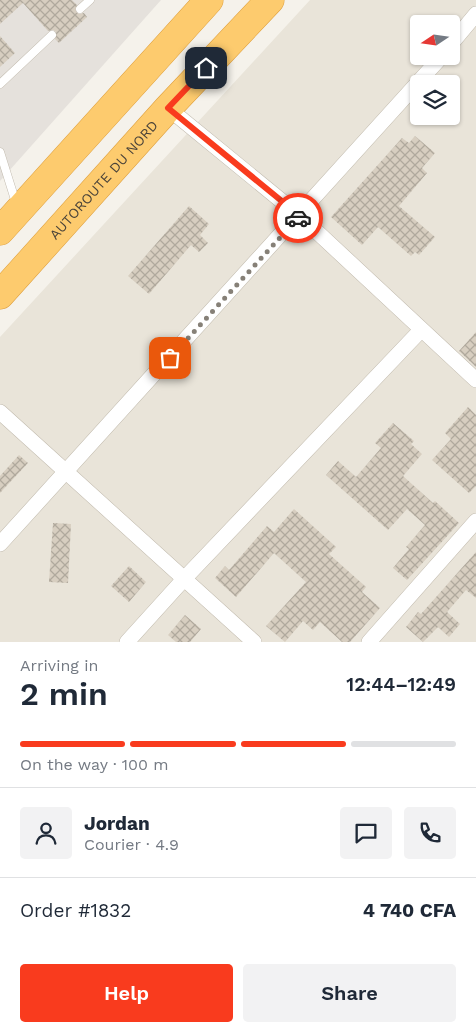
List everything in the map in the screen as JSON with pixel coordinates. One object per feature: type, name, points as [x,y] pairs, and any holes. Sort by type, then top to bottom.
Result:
[{"type":"highway","points":[[0,232],[209,0]]},
{"type":"highway","name":"AUTOROUTE DU NORD","points":[[0,294],[168,108],[270,0]]},
{"type":"street","points":[[460,33],[476,14]]},
{"type":"street","points":[[0,544],[300,216],[434,65]]},
{"type":"street","points":[[168,108],[300,216],[476,380]]},
{"type":"street","points":[[127,642],[184,579],[421,330]]},
{"type":"street","points":[[0,412],[254,642]]},
{"type":"street","points":[[369,642],[476,521]]},
{"type":"lane","points":[[80,9],[90,0]]},
{"type":"lane","points":[[0,84],[52,36]]},
{"type":"lane","points":[[0,152],[19,210]]},
{"type":"shaded area","points":[[0,0],[161,0],[0,181]]},
{"type":"shaded area","points":[[310,0],[476,0],[476,642],[0,642],[0,337]]},
{"type":"building","points":[[0,0],[72,0],[77,5],[76,12],[79,14],[84,13],[87,17],[59,43],[55,39],[56,32],[53,30],[48,31],[23,3],[0,24]]},
{"type":"building","points":[[0,36],[15,53],[0,67]]},
{"type":"building","points":[[415,136],[435,153],[422,168],[427,173],[399,206],[435,237],[419,255],[415,252],[411,256],[378,227],[362,245],[331,217],[402,138],[409,143]]},
{"type":"building","points":[[189,206],[209,224],[200,235],[208,243],[199,252],[191,245],[149,294],[128,276]]},
{"type":"building","points":[[476,332],[476,367],[459,351]]},
{"type":"building","points":[[468,407],[476,415],[476,486],[469,493],[432,460],[451,439],[445,433]]},
{"type":"building","points":[[393,423],[414,441],[411,444],[422,454],[403,476],[459,523],[407,580],[393,568],[409,549],[406,547],[425,525],[407,509],[388,530],[326,475],[338,461],[356,477],[381,448],[375,443]]},
{"type":"building","points":[[19,455],[28,463],[0,493],[0,476]]},
{"type":"building","points":[[294,509],[336,547],[329,554],[366,587],[362,592],[380,608],[350,642],[342,642],[320,622],[313,630],[303,621],[285,642],[266,626],[306,582],[274,553],[236,597],[215,578],[225,566],[229,570],[267,526],[274,532]]},
{"type":"building","points":[[53,523],[71,524],[68,583],[49,582]]},
{"type":"building","points":[[476,552],[476,598],[466,590],[447,612],[460,624],[449,637],[438,627],[423,642],[406,627],[418,612],[421,614]]},
{"type":"building","points":[[129,566],[146,582],[129,602],[111,586]]},
{"type":"building","points":[[185,615],[201,629],[190,642],[176,642],[168,635]]},
{"type":"way so far","points":[[170,358],[298,218]]},
{"type":"route","points":[[206,68],[168,108],[300,216],[298,218]]}]
